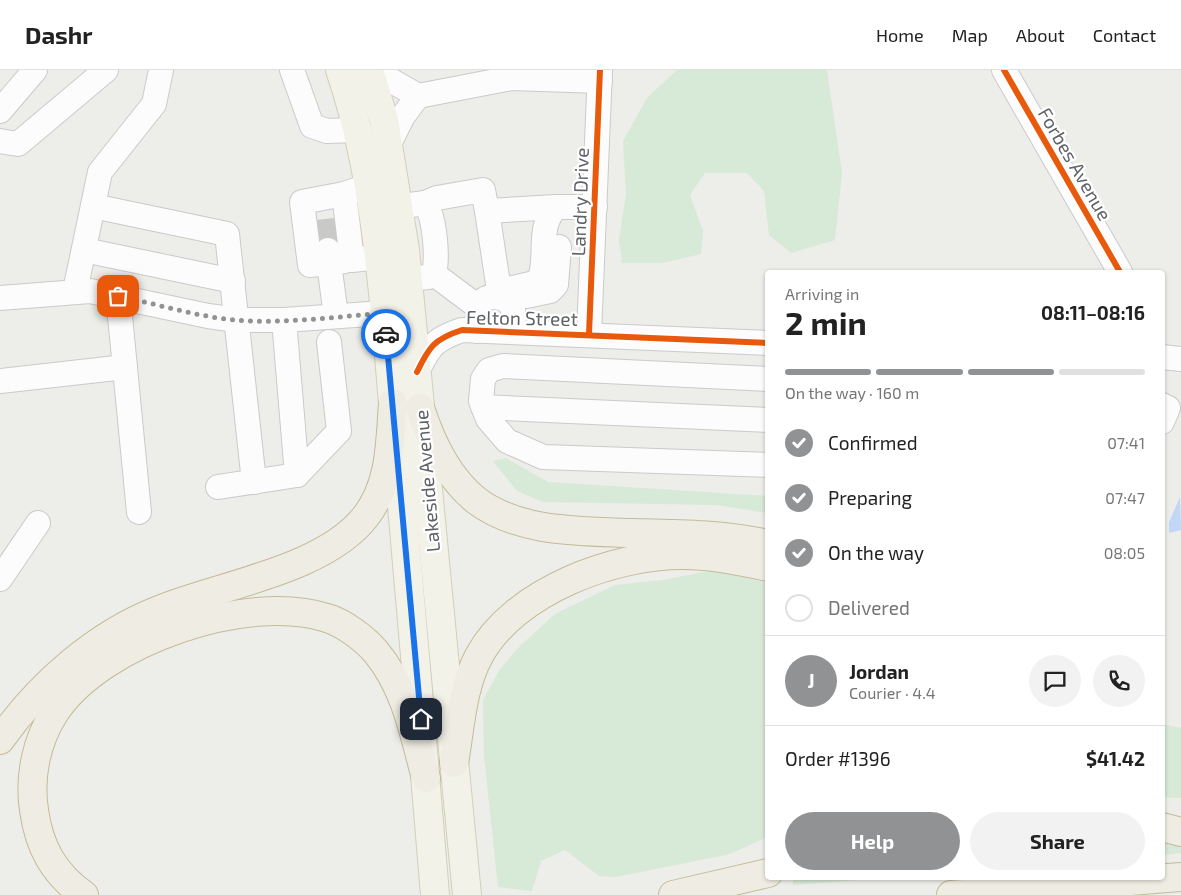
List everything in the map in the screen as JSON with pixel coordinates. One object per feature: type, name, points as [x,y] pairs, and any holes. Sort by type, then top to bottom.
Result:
[{"type":"highway","points":[[0,740],[26,706],[49,683],[124,626],[177,603],[298,562],[340,541],[351,532],[374,504],[384,481],[390,447],[393,403]]},
{"type":"highway","points":[[420,408],[436,448],[462,486],[477,501],[501,515],[550,528],[729,537],[765,543]]},
{"type":"highway","points":[[454,763],[466,695],[478,657],[498,630],[538,598],[592,572],[661,556],[702,556],[765,566]]},
{"type":"highway","points":[[84,895],[56,870],[44,850],[37,829],[32,787],[41,741],[50,721],[61,704],[90,674],[130,649],[185,627],[266,610],[297,612],[328,618],[352,631],[375,651],[396,680],[408,710],[426,778]]},
{"type":"highway","points":[[1165,828],[1181,832]]},
{"type":"highway","points":[[673,895],[765,874]]},
{"type":"highway","points":[[1165,878],[1181,877]]},
{"type":"highway","points":[[951,895],[1143,880]]},
{"type":"main road","name":"Lakeside Avenue","points":[[340,70],[356,130],[340,199],[347,258],[383,313],[393,403],[434,888]]},
{"type":"main road","name":"Lakeside Avenue","points":[[369,70],[388,144],[407,279],[466,886]]},
{"type":"street","points":[[0,111],[35,70]]},
{"type":"street","points":[[0,141],[18,144],[106,70]]},
{"type":"street","points":[[75,292],[100,172],[154,104],[161,70]]},
{"type":"street","points":[[292,70],[312,126],[327,131],[356,130]]},
{"type":"street","points":[[373,70],[418,96],[512,78],[600,76]]},
{"type":"street","name":"Forbes Avenue","points":[[1004,70],[1119,270]]},
{"type":"street","name":"Landry Drive","points":[[589,334],[600,76]]},
{"type":"street","points":[[388,144],[403,116],[418,96]]},
{"type":"street","points":[[398,206],[425,203],[437,198],[483,190],[503,298],[512,308],[514,332]]},
{"type":"street","points":[[336,316],[347,258],[310,265],[302,202],[340,199]]},
{"type":"street","points":[[407,279],[429,277],[434,274],[437,262],[430,210],[425,203]]},
{"type":"street","points":[[93,206],[227,234],[254,482]]},
{"type":"street","points":[[477,331],[478,307],[483,300],[490,296],[503,298],[538,294],[550,290],[556,285],[559,207]]},
{"type":"street","points":[[487,211],[595,207]]},
{"type":"street","points":[[84,250],[233,282]]},
{"type":"street","points":[[434,274],[478,307]]},
{"type":"street","points":[[0,298],[90,291],[208,316],[237,320],[284,320],[383,313]]},
{"type":"street","points":[[118,296],[139,512]]},
{"type":"street","points":[[284,320],[297,475]]},
{"type":"street","name":"Felton Street","points":[[416,372],[427,349],[442,337],[462,330],[765,342]]},
{"type":"street","points":[[218,487],[297,475],[339,431],[329,342]]},
{"type":"street","points":[[1165,357],[1181,359]]},
{"type":"street","points":[[765,379],[503,366],[489,370],[483,379],[481,400],[488,418],[507,441],[543,457],[765,465]]},
{"type":"street","points":[[0,380],[125,367]]},
{"type":"street","points":[[484,407],[765,420]]},
{"type":"street","points":[[3,569],[38,523]]},
{"type":"green space","points":[[677,70],[827,70],[842,173],[835,240],[791,253],[769,235],[764,191],[747,173],[705,173],[690,195],[703,231],[701,254],[662,263],[622,263],[619,240],[626,194],[623,141],[647,98]]},
{"type":"green space","points":[[506,458],[548,482],[765,496],[765,513],[717,505],[543,502],[517,491],[493,461]]},
{"type":"green space","points":[[714,570],[765,583],[765,838],[730,854],[615,877],[599,876],[565,850],[541,861],[532,891],[498,887],[484,756],[483,700],[500,669],[520,646],[555,614],[615,585],[663,580]]},
{"type":"green space","points":[[1165,725],[1181,728],[1181,798],[1165,797]]},
{"type":"green space","points":[[1165,837],[1181,840],[1181,853],[1165,855]]},
{"type":"green space","points":[[793,880],[856,880],[793,885]]},
{"type":"water","points":[[1180,497],[1181,530],[1169,533],[1169,522]]},
{"type":"tunnel","points":[[325,219],[328,250]]},
{"type":"cycle path","points":[[589,334],[600,70]]},
{"type":"cycle path","points":[[1004,70],[1119,270]]},
{"type":"cycle path","points":[[417,372],[433,345],[445,337],[462,330],[765,343]]},
{"type":"way so far","points":[[118,296],[208,316],[237,320],[284,320],[383,313],[386,334]]},
{"type":"route","points":[[386,334],[421,719]]}]
